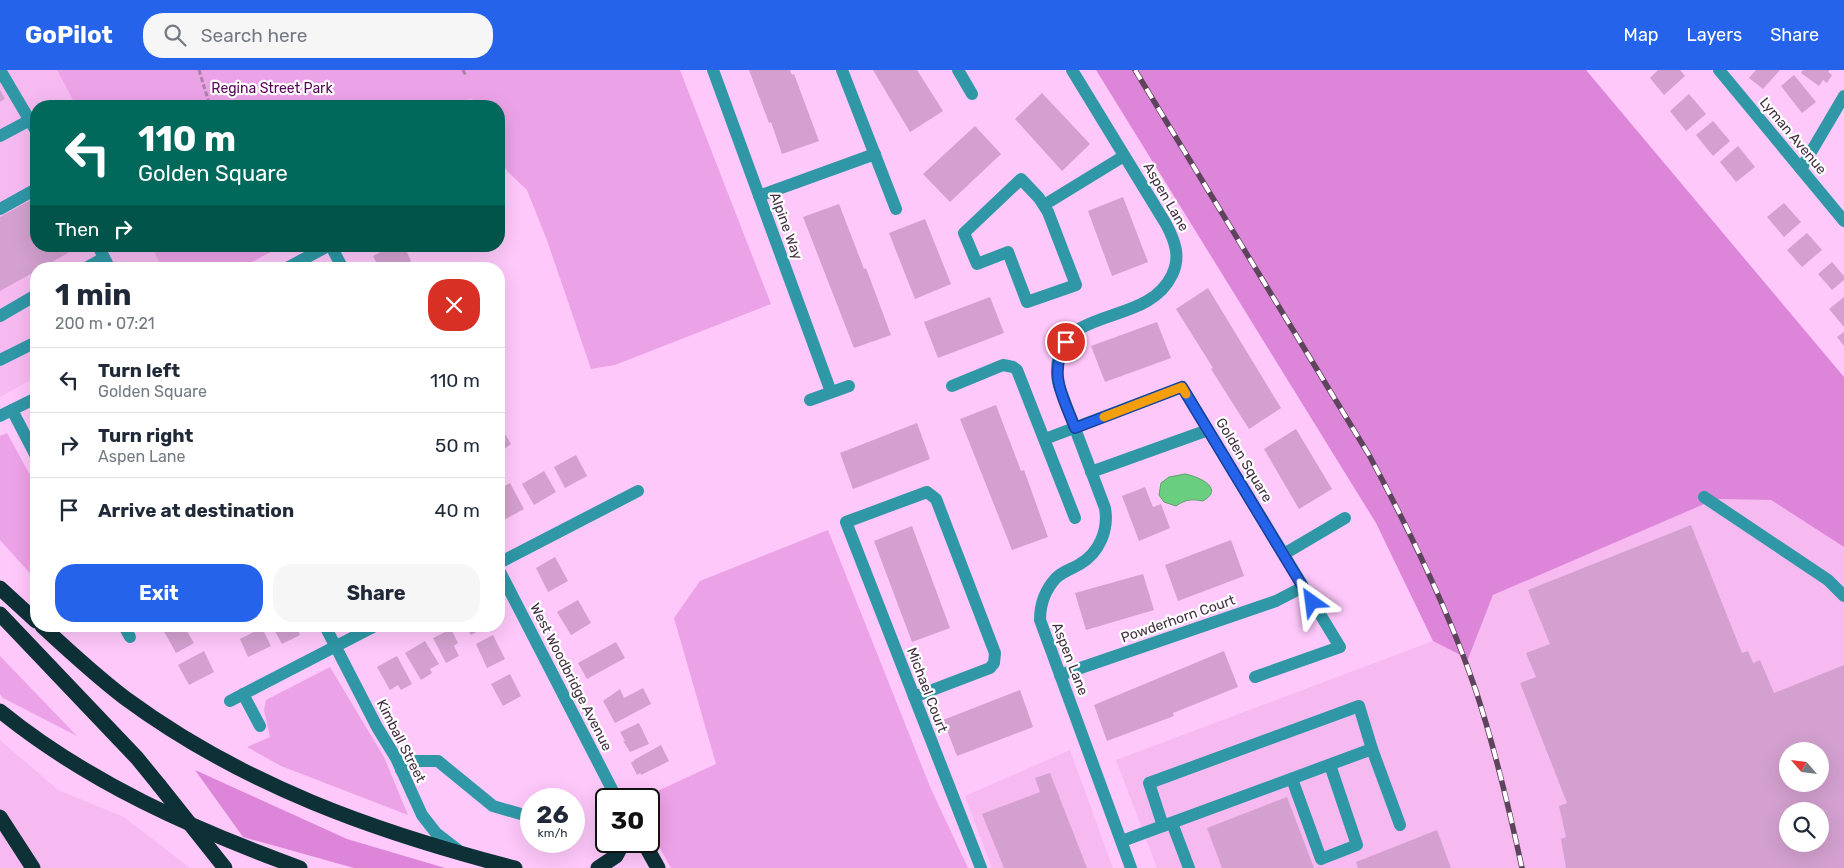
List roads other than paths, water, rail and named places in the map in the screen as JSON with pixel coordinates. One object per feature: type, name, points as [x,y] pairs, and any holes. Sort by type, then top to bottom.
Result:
[{"type":"highway","points":[[0,588],[30,616]]},
{"type":"highway","points":[[0,614],[137,758],[226,868]]},
{"type":"highway","points":[[48,632],[79,661],[125,698],[182,737],[268,784],[317,806],[398,835],[515,868]]},
{"type":"highway","points":[[0,711],[48,748],[113,788],[174,817],[300,868]]},
{"type":"highway","points":[[1,820],[33,868]]},
{"type":"highway","points":[[598,868],[618,853]]},
{"type":"highway","points":[[650,853],[658,868]]},
{"type":"street","points":[[0,70],[30,120]]},
{"type":"street","name":"Alpine Way","points":[[712,70],[831,392]]},
{"type":"street","points":[[842,70],[896,209]]},
{"type":"street","points":[[958,70],[972,94]]},
{"type":"street","name":"Aspen Lane","points":[[1072,70],[1172,234],[1177,254],[1176,263],[1169,281],[1157,296],[1080,329],[1066,342],[1058,358],[1056,377],[1092,472],[1106,516],[1103,536],[1099,544],[1087,559],[1057,577],[1046,592],[1040,611],[1042,628],[1131,868]]},
{"type":"street","name":"Lyman Avenue","points":[[1719,70],[1844,221]]},
{"type":"street","points":[[1801,169],[1844,96]]},
{"type":"street","points":[[0,136],[30,126]]},
{"type":"street","points":[[759,196],[875,154]]},
{"type":"street","points":[[1044,205],[1124,156]]},
{"type":"street","points":[[1021,179],[1044,205],[1076,285],[1027,302],[1008,252],[976,264],[964,233],[1021,179]]},
{"type":"street","points":[[0,209],[30,192]]},
{"type":"street","points":[[299,262],[318,252]]},
{"type":"street","points":[[0,316],[30,299]]},
{"type":"street","points":[[0,360],[30,345]]},
{"type":"street","points":[[952,386],[1003,365],[1013,367],[1020,375],[1075,518]]},
{"type":"street","points":[[810,400],[849,386]]},
{"type":"street","name":"Golden Square","points":[[1075,428],[1182,387],[1340,647],[1256,677]]},
{"type":"street","points":[[0,416],[30,401]]},
{"type":"street","points":[[12,410],[30,444]]},
{"type":"street","points":[[1045,439],[1075,428]]},
{"type":"street","points":[[1092,472],[1208,430]]},
{"type":"street","points":[[505,560],[638,491]]},
{"type":"street","name":"Michael Court","points":[[914,697],[990,668],[994,663],[995,653],[936,499],[926,492],[846,522],[914,697],[981,868]]},
{"type":"street","points":[[1704,497],[1828,580],[1844,596]]},
{"type":"street","points":[[1284,554],[1345,518]]},
{"type":"street","name":"West Woodbridge Avenue","points":[[505,582],[611,788]]},
{"type":"street","name":"Powderhorn Court","points":[[1060,675],[1276,601],[1303,587]]},
{"type":"street","name":"Kimball Street","points":[[328,632],[377,727],[390,748],[416,805],[428,824],[454,848],[467,856]]},
{"type":"street","points":[[230,701],[363,632]]},
{"type":"street","points":[[243,694],[260,726]]},
{"type":"street","points":[[1189,868],[1149,783],[1359,706],[1372,749],[1400,826]]},
{"type":"street","points":[[1122,841],[1372,749]]},
{"type":"street","points":[[401,770],[416,761],[438,762],[493,806],[520,813]]},
{"type":"street","points":[[1292,779],[1323,863],[1357,844],[1330,765]]},
{"type":"railway","points":[[1135,70],[1369,455],[1399,512],[1441,600],[1476,691],[1501,779],[1522,868]]},
{"type":"park label","name":"Regina Street Park","points":[[272,88]]}]
